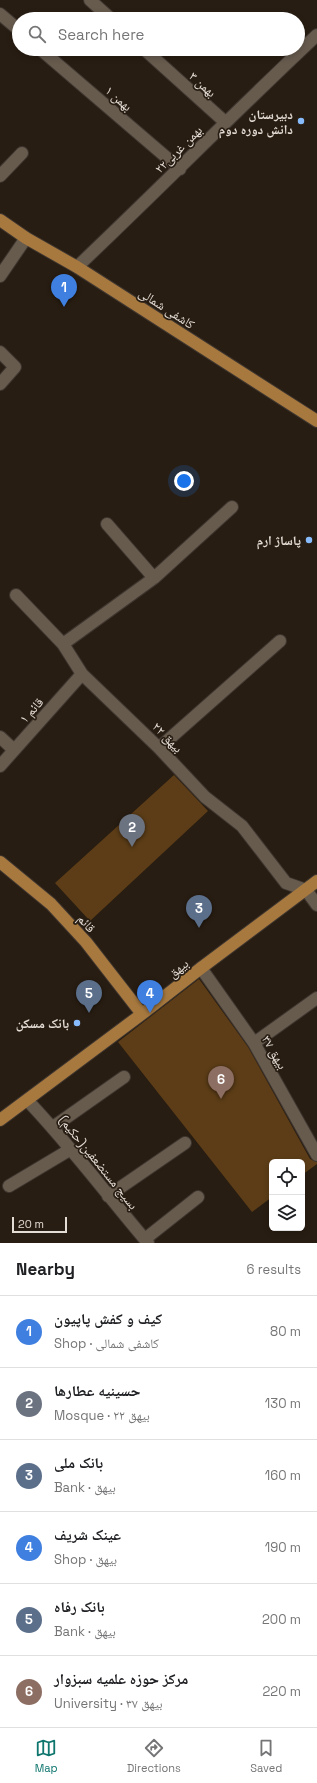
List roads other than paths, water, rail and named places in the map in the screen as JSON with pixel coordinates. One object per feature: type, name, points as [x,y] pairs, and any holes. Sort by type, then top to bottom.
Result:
[{"type":"main road","name":"کاشفی شمالی","points":[[0,220],[26,238],[77,267],[317,421]]},
{"type":"main road","name":"قائم","points":[[0,862],[51,904],[86,942],[142,1014]]},
{"type":"main road","name":"بیهق","points":[[0,1120],[317,881]]},
{"type":"street","points":[[90,0],[103,12]]},
{"type":"street","points":[[0,14],[12,24]]},
{"type":"street","name":"۲۲بهمن غربی","points":[[305,46],[317,35]]},
{"type":"street","name":"بهمن ۱","points":[[48,56],[180,169]]},
{"type":"street","name":"بهمن ۳","points":[[152,56],[225,122]]},
{"type":"street","name":"۲۲بهمن غربی","points":[[77,267],[180,169],[225,122],[295,56]]},
{"type":"street","points":[[0,176],[22,153]]},
{"type":"street","points":[[0,276],[26,238]]},
{"type":"street","points":[[0,352],[15,367],[0,384]]},
{"type":"street","points":[[63,644],[154,578],[232,507]]},
{"type":"street","points":[[107,524],[154,578]]},
{"type":"street","name":"بیهق ۲۲","points":[[16,594],[63,644],[82,674],[160,748],[205,797],[242,826],[286,883],[306,890]]},
{"type":"street","points":[[160,748],[280,641]]},
{"type":"street","name":"قائم ۱","points":[[0,766],[82,674]]},
{"type":"street","points":[[0,737],[14,750]]},
{"type":"street","points":[[306,890],[317,905]]},
{"type":"street","name":"بیهق ۳۷","points":[[201,968],[254,1043],[317,1155]]},
{"type":"street","points":[[254,1043],[317,998]]},
{"type":"street","points":[[53,1127],[124,1077]]},
{"type":"street","name":"بسیج مستضعفین(حکیم)","points":[[27,1100],[72,1148],[108,1196],[146,1241]]},
{"type":"street","points":[[108,1196],[185,1144]]},
{"type":"street","points":[[9,1186],[72,1148]]},
{"type":"street","points":[[146,1241],[198,1197]]},
{"type":"place","name":"دبیرستان دانش دوره دوم","points":[[301,121]]},
{"type":"place","name":"کیف و کفش پاپیون","points":[[64,307]]},
{"type":"place","name":"پاساژ ارم","points":[[309,540]]},
{"type":"place","name":"حسینیه عطارها","points":[[132,847]]},
{"type":"place","name":"بانک ملی","points":[[199,928]]},
{"type":"place","name":"بانک رفاه","points":[[89,1013]]},
{"type":"place","name":"عینک شریف","points":[[150,1013]]},
{"type":"place","name":"بانک مسکن","points":[[77,1023]]},
{"type":"place","name":"مرکز حوزه علمیه سبزوار","points":[[221,1099]]}]
